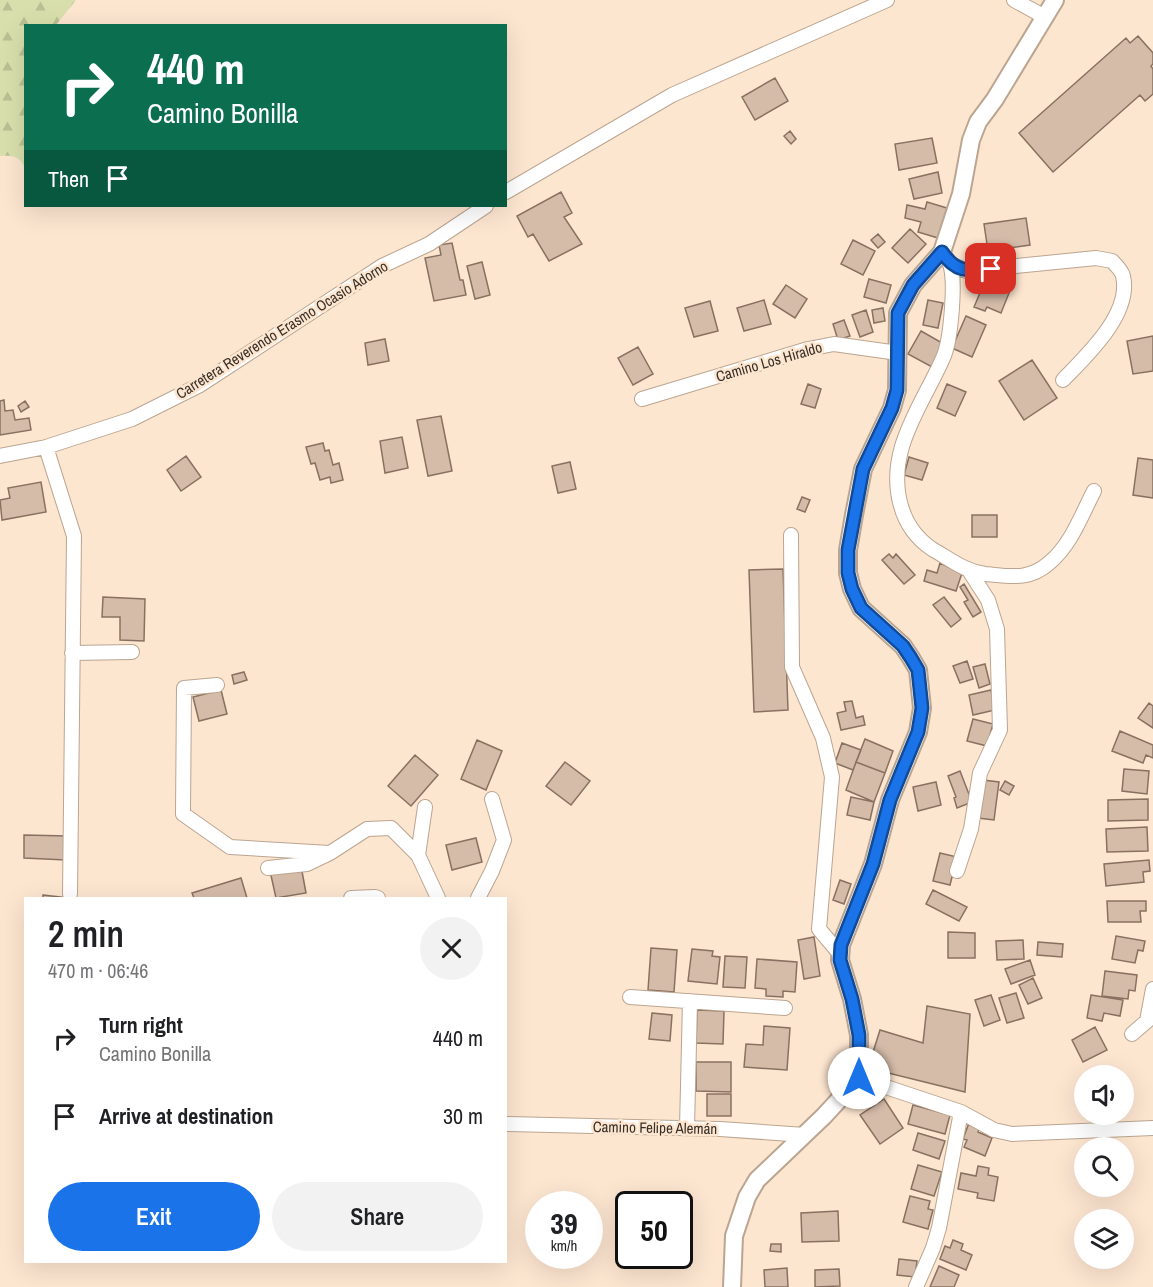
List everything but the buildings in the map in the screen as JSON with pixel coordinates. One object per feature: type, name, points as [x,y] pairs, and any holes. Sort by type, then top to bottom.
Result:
[{"type":"main road","points":[[732,1287],[734,1236],[747,1197],[758,1180],[859,1078],[859,1035],[852,999],[840,960],[841,945],[873,864],[890,800],[918,732],[922,708],[918,670],[903,646],[861,608],[852,589],[848,573],[848,550],[863,469],[892,408],[897,390],[898,313],[913,285],[946,258],[971,140],[978,122],[995,99],[1055,0]]},
{"type":"street","points":[[507,191],[672,95],[887,0]]},
{"type":"street","points":[[1014,0],[1045,17]]},
{"type":"street","name":"Carretera Reverendo Erasmo Ocasio Adorno","points":[[0,456],[46,447],[132,419],[200,385],[382,266],[429,244],[484,207]]},
{"type":"street","points":[[946,258],[967,271],[1096,258],[1113,261],[1123,275],[1123,300],[1115,319],[1063,380]]},
{"type":"street","points":[[946,258],[952,283],[951,326],[944,356],[920,401],[898,454],[896,490],[905,520],[921,542],[970,572],[1022,578],[1046,566],[1062,552],[1094,490]]},
{"type":"street","name":"Camino Los Hiraldo","points":[[642,399],[834,344],[898,353]]},
{"type":"street","points":[[46,447],[74,536],[70,894]]},
{"type":"street","points":[[790,536],[792,667],[823,738],[832,777],[819,929],[840,954]]},
{"type":"street","points":[[957,871],[971,828],[980,773],[1000,730],[997,628],[988,600],[970,572]]},
{"type":"street","points":[[72,653],[132,652]]},
{"type":"street","points":[[216,685],[184,688],[183,814],[230,847],[330,853]]},
{"type":"street","points":[[479,897],[504,840],[492,799]]},
{"type":"street","points":[[418,855],[425,807]]},
{"type":"street","points":[[268,868],[307,864],[330,853],[367,829],[391,828],[418,855],[438,897]]},
{"type":"street","points":[[1132,1034],[1147,1021],[1153,989]]},
{"type":"street","points":[[630,997],[785,1008]]},
{"type":"street","points":[[687,1128],[690,1001]]},
{"type":"street","points":[[859,1078],[961,1112],[994,1130],[1012,1134],[1153,1128]]},
{"type":"street","points":[[916,1287],[939,1228],[961,1112]]},
{"type":"street","name":"Camino Felipe Alemán","points":[[507,1124],[687,1128],[805,1135]]},
{"type":"green space","points":[[0,0],[76,0],[57,24],[24,24],[24,166],[15,157],[0,156]]},
{"type":"route","points":[[859,1078],[859,1035],[852,999],[840,960],[841,945],[873,864],[890,800],[918,732],[922,708],[918,670],[911,658],[903,646],[861,608],[852,589],[848,573],[848,550],[863,469],[892,408],[897,390],[898,313],[904,299],[913,285],[942,252],[950,264],[967,271],[991,269]]}]
